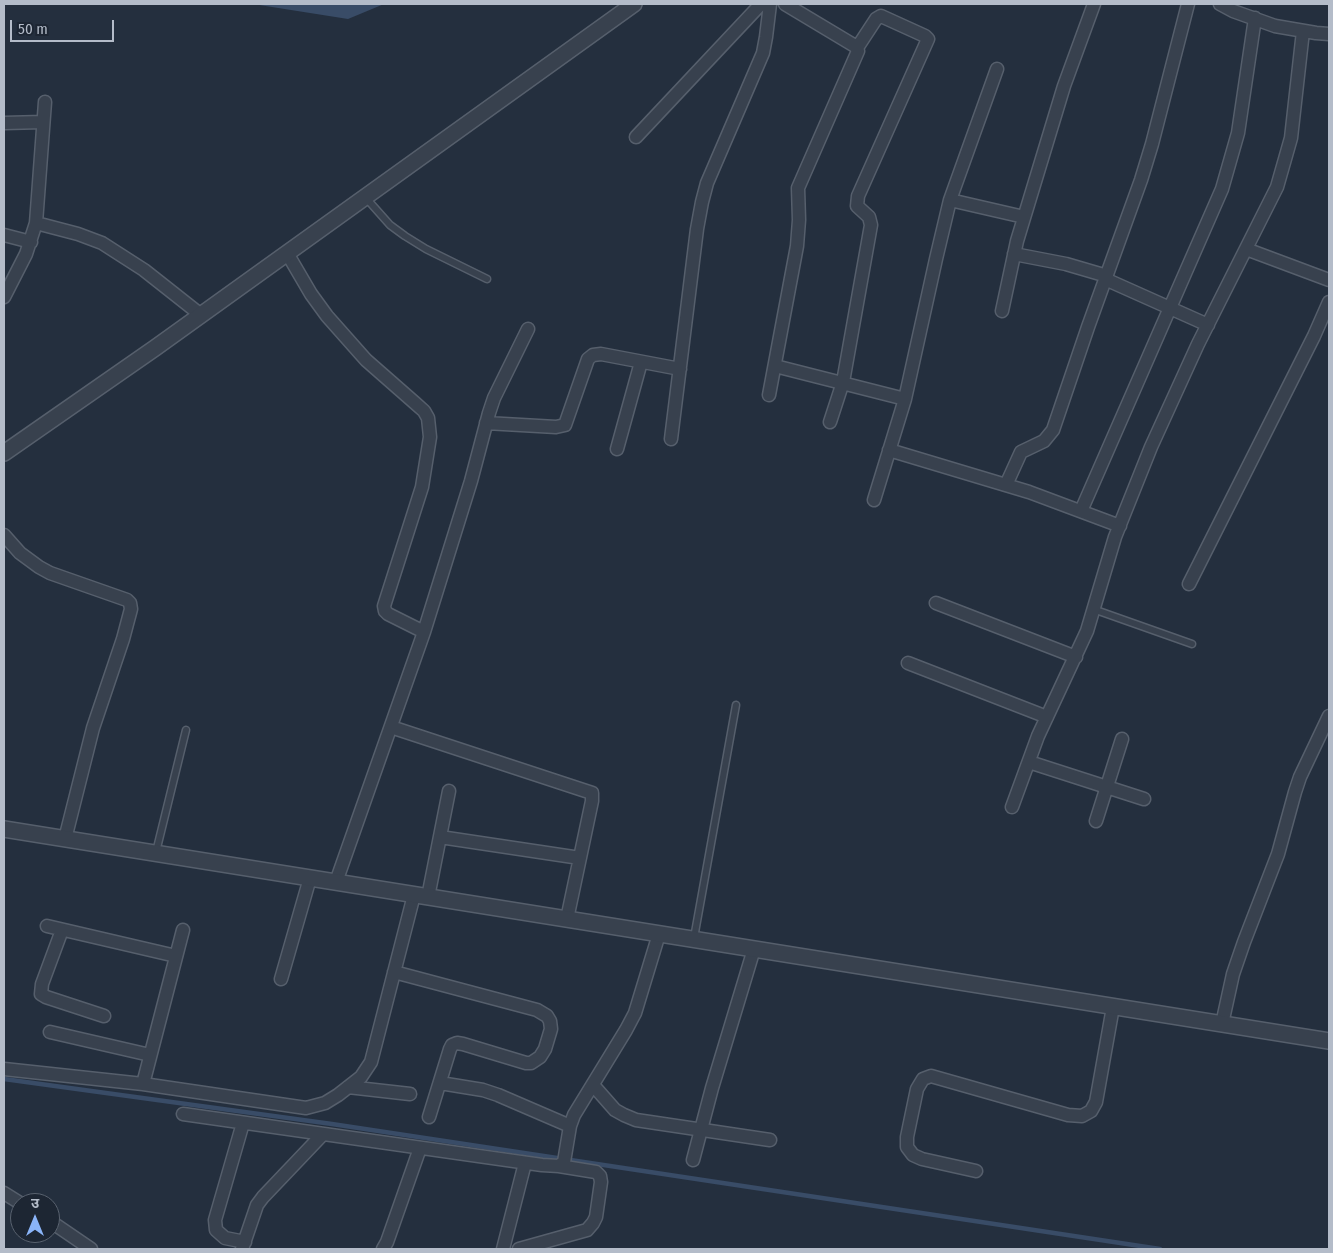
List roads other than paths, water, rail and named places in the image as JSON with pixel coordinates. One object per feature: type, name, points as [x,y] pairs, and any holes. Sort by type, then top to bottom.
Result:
[{"type":"street","points":[[636,137],[761,4]]},
{"type":"street","points":[[671,439],[697,228],[702,202],[707,184],[763,53],[770,4]]},
{"type":"street","points":[[785,4],[857,48]]},
{"type":"street","points":[[1002,311],[1024,217],[1064,86],[1094,4]]},
{"type":"street","points":[[1006,485],[1021,452],[1044,441],[1053,430],[1141,180],[1188,4]]},
{"type":"street","points":[[1220,4],[1275,26],[1329,34]]},
{"type":"street","points":[[4,452],[201,315],[629,5]]},
{"type":"street","points":[[769,395],[797,246],[799,220],[798,188],[858,54],[857,48],[876,19],[881,16],[926,36],[928,39],[858,196],[857,206],[869,217],[870,225],[844,382],[830,422]]},
{"type":"street","points":[[1081,511],[1222,190],[1238,133],[1255,18]]},
{"type":"street","points":[[1012,807],[1047,717],[1087,631],[1120,526],[1151,447],[1208,324],[1277,187],[1291,138],[1303,31]]},
{"type":"street","points":[[874,500],[905,399],[950,200],[997,69]]},
{"type":"street","points":[[4,297],[26,254],[36,223],[45,102]]},
{"type":"street","points":[[4,123],[43,122]]},
{"type":"street","points":[[950,200],[1024,217]]},
{"type":"street","points":[[36,223],[78,234],[102,243],[144,270],[201,315]]},
{"type":"street","points":[[4,235],[31,242]]},
{"type":"street","points":[[1246,249],[1329,280]]},
{"type":"street","points":[[287,253],[311,294],[327,316],[366,360],[428,418],[430,437],[422,487],[384,606],[388,614],[424,632]]},
{"type":"street","points":[[1014,254],[1066,264],[1106,277],[1208,324]]},
{"type":"street","points":[[1189,584],[1310,345],[1329,302]]},
{"type":"street","points":[[336,882],[424,632],[471,481],[494,398],[528,329]]},
{"type":"street","points":[[486,423],[562,426],[568,420],[590,356],[601,354],[680,369]]},
{"type":"street","points":[[617,450],[641,362]]},
{"type":"street","points":[[775,366],[905,399]]},
{"type":"street","points":[[889,450],[1006,485],[1120,526]]},
{"type":"street","points":[[4,535],[20,553],[50,573],[127,600],[130,603],[131,609],[123,639],[93,728],[65,839]]},
{"type":"street","points":[[936,603],[1076,657]]},
{"type":"street","points":[[908,663],[1047,717]]},
{"type":"street","points":[[1222,1024],[1244,942],[1278,854],[1300,777],[1329,716]]},
{"type":"street","points":[[391,727],[590,791],[593,794],[567,919]]},
{"type":"street","points":[[1096,821],[1122,739]]},
{"type":"street","points":[[1029,762],[1144,799]]},
{"type":"street","points":[[4,1069],[143,1084],[306,1108],[325,1104],[361,1078],[371,1062],[394,972],[440,837],[449,791]]},
{"type":"street","points":[[4,829],[1329,1041]]},
{"type":"street","points":[[440,837],[580,858]]},
{"type":"street","points":[[281,979],[310,878]]},
{"type":"street","points":[[47,926],[176,956]]},
{"type":"street","points":[[62,930],[42,984],[41,994],[104,1016]]},
{"type":"street","points":[[143,1084],[183,930]]},
{"type":"street","points":[[562,1160],[574,1115],[635,1013],[658,934]]},
{"type":"street","points":[[693,1160],[754,949]]},
{"type":"street","points":[[394,972],[536,1010],[547,1016],[550,1022],[551,1029],[545,1049],[536,1061],[526,1063],[457,1043],[452,1045],[429,1117]]},
{"type":"street","points":[[976,1171],[922,1159],[913,1155],[907,1147],[907,1137],[918,1089],[923,1079],[931,1076],[1068,1115],[1082,1116],[1090,1111],[1096,1102],[1113,1006]]},
{"type":"street","points":[[50,1032],[150,1055]]},
{"type":"street","points":[[440,1083],[483,1090],[570,1126]]},
{"type":"street","points":[[593,1085],[616,1110],[636,1120],[770,1140]]},
{"type":"street","points":[[348,1087],[410,1094]]},
{"type":"street","points":[[183,1114],[525,1163],[562,1160],[596,1172],[600,1176],[601,1182],[597,1208],[593,1223],[587,1230],[519,1249]]},
{"type":"street","points":[[243,1123],[215,1220],[216,1230],[225,1238],[243,1246],[252,1215],[263,1197],[323,1134]]},
{"type":"street","points":[[383,1249],[420,1148]]},
{"type":"street","points":[[503,1249],[525,1163]]},
{"type":"street","points":[[60,1228],[91,1249]]},
{"type":"lane","points":[[365,197],[390,225],[405,236],[487,279]]},
{"type":"lane","points":[[1093,609],[1192,644]]},
{"type":"lane","points":[[694,940],[736,705]]},
{"type":"lane","points":[[156,853],[186,730]]},
{"type":"water","points":[[253,4],[384,4],[348,19]]},
{"type":"waterway","points":[[4,1079],[332,1124],[1160,1249]]}]
